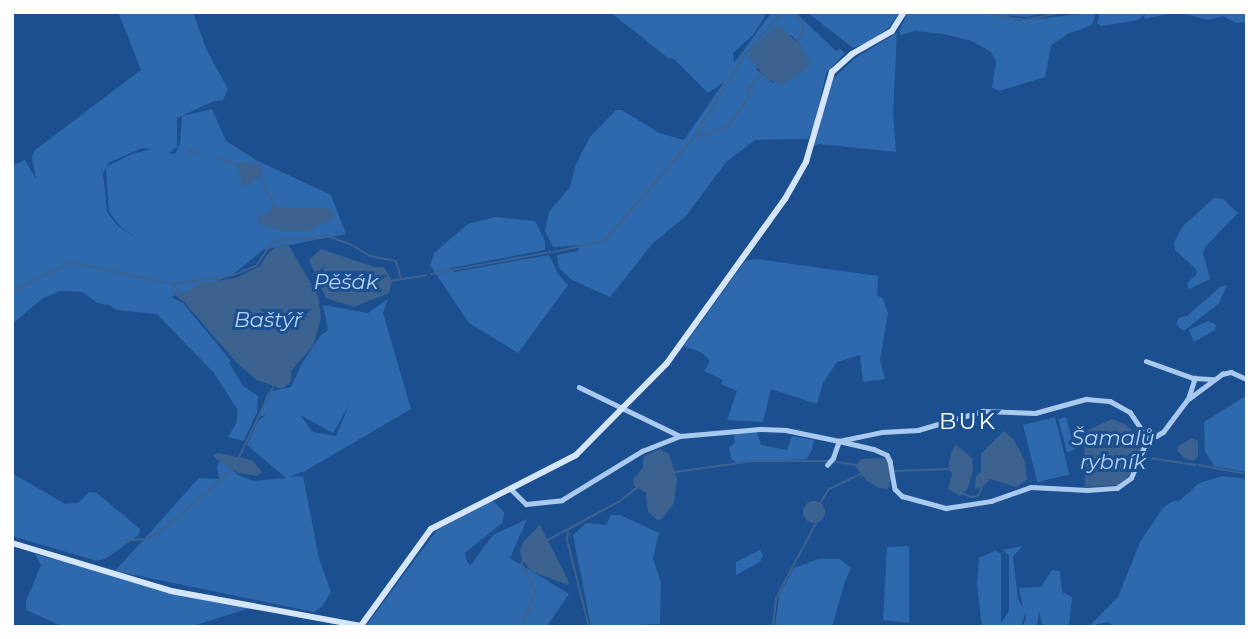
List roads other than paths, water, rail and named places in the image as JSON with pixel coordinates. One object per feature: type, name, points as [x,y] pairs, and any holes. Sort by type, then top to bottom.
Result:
[{"type":"street","points":[[12,543],[171,590],[360,626],[431,529],[576,455],[667,363],[785,199],[813,147],[832,72],[852,54],[892,32],[904,12]]},
{"type":"street","points":[[1146,361],[1195,377],[1215,379]]},
{"type":"street","points":[[839,441],[882,432],[918,430],[984,411],[1045,412],[1086,399],[1111,401],[1130,412],[1142,431],[1149,435],[1163,432],[1187,400],[1215,379],[1231,372],[1247,379]]},
{"type":"street","points":[[1187,400],[1195,377]]},
{"type":"street","points":[[579,387],[680,436]]},
{"type":"street","points":[[510,488],[526,504],[562,500],[642,451],[680,436],[760,429],[786,430],[887,455],[895,489],[902,496],[946,508],[991,501],[1031,487],[1087,490],[1117,488],[1131,478],[1149,435]]},
{"type":"street","points":[[830,463],[839,441]]},
{"type":"water","points":[[778,25],[801,46],[810,62],[807,68],[783,85],[767,79],[749,58],[753,48]]},
{"type":"water","points":[[240,161],[261,166],[262,176],[243,187],[238,167]]},
{"type":"water","points":[[273,205],[285,208],[326,208],[333,210],[335,218],[305,232],[282,231],[259,224],[258,218],[270,212]]},
{"type":"water","name":"Baštýř","points":[[283,243],[289,246],[318,296],[321,318],[313,346],[291,371],[291,382],[282,389],[257,380],[237,363],[184,302],[169,290],[181,294],[201,283],[236,278],[260,266],[269,252]]},
{"type":"water","name":"Pěšák","points":[[321,249],[374,267],[384,267],[392,281],[389,293],[354,307],[326,298],[309,260]]},
{"type":"water","name":"Šamalů rybník","points":[[1112,419],[1125,424],[1135,434],[1141,448],[1139,456],[1131,473],[1119,485],[1085,487],[1084,432]]},
{"type":"water","points":[[1004,431],[1014,440],[1025,461],[1027,480],[1016,487],[990,479],[983,487],[975,489],[976,476],[981,472],[981,454]]},
{"type":"water","points":[[1192,438],[1198,441],[1198,456],[1194,461],[1184,458],[1177,450],[1178,446]]},
{"type":"water","points":[[956,445],[972,458],[973,470],[968,488],[960,496],[948,489],[952,474],[948,469],[951,452]]},
{"type":"water","points":[[660,449],[669,454],[677,479],[674,503],[662,519],[657,520],[648,512],[646,493],[634,486],[633,479],[643,468],[643,457]]},
{"type":"water","points":[[218,453],[252,460],[262,472],[257,476],[238,473],[215,458],[213,455]]},
{"type":"water","points":[[886,458],[892,473],[888,489],[878,488],[866,480],[855,466],[861,459]]},
{"type":"water","points":[[814,501],[822,504],[825,512],[822,520],[814,523],[806,520],[803,512],[806,504]]},
{"type":"water","points":[[540,525],[569,582],[568,585],[531,571],[522,559],[520,551],[523,542]]},
{"type":"waterway","points":[[553,252],[604,241],[692,140],[746,53],[783,12]]},
{"type":"waterway","points":[[792,12],[804,26],[797,43]]},
{"type":"waterway","points":[[979,12],[1024,20],[1065,12]]},
{"type":"waterway","points":[[697,134],[704,135],[728,126],[749,97],[748,90],[761,74]]},
{"type":"waterway","points":[[188,150],[197,154]]},
{"type":"waterway","points":[[216,157],[240,166]]},
{"type":"waterway","points":[[260,178],[273,204]]},
{"type":"waterway","points":[[173,284],[234,275],[257,265],[270,245],[278,240],[313,239],[325,235],[350,244],[370,256],[396,261],[401,279]]},
{"type":"waterway","points":[[431,274],[551,252]]},
{"type":"waterway","points":[[12,291],[70,262],[172,284],[182,295]]},
{"type":"waterway","points":[[390,281],[427,275]]},
{"type":"waterway","points":[[239,457],[273,387]]},
{"type":"waterway","points":[[1143,457],[1195,465]]},
{"type":"waterway","points":[[675,472],[753,461],[829,461],[856,465]]},
{"type":"waterway","points":[[1199,465],[1247,474]]},
{"type":"waterway","points":[[121,541],[146,539],[161,531],[234,468]]},
{"type":"waterway","points":[[895,471],[948,469]]},
{"type":"waterway","points":[[819,505],[829,489],[861,474]]},
{"type":"waterway","points":[[546,541],[620,501],[638,487]]},
{"type":"waterway","points":[[961,493],[971,497],[978,496],[982,487]]},
{"type":"waterway","points":[[773,627],[776,598],[816,523]]},
{"type":"waterway","points":[[568,530],[567,540],[589,627]]},
{"type":"waterway","points":[[522,627],[535,591],[522,564],[523,560]]},
{"type":"district","name":"BUK","points":[[968,421]]}]
